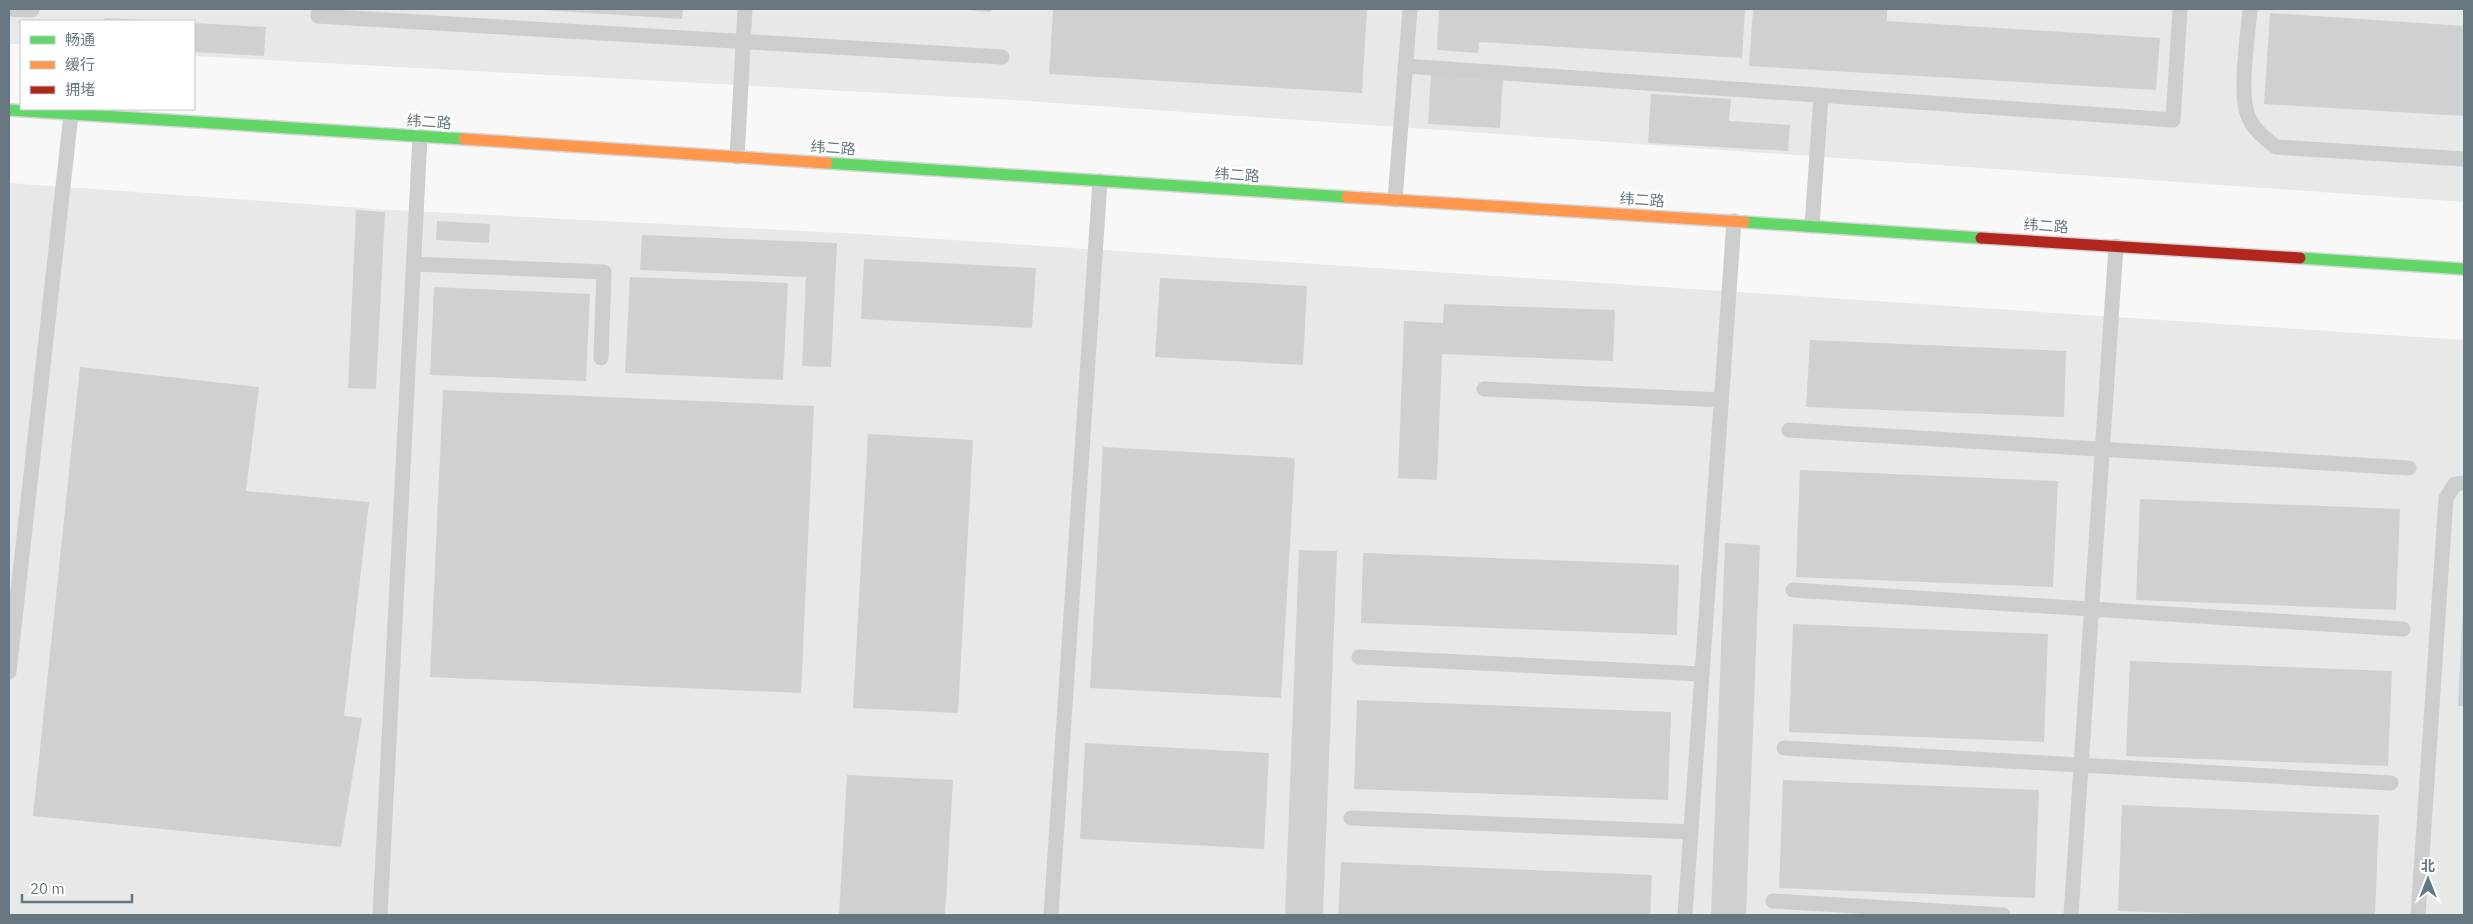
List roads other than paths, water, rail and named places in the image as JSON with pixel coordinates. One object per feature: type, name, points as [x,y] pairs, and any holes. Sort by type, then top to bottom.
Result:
[{"type":"street","name":"纬二路","points":[[9,110],[2464,269]]},
{"type":"lane","points":[[9,9],[32,13]]},
{"type":"lane","points":[[319,9],[318,16],[743,43],[1002,57]]},
{"type":"lane","points":[[736,157],[745,9]]},
{"type":"lane","points":[[1395,200],[1410,9]]},
{"type":"lane","points":[[1406,66],[2173,120],[2180,9]]},
{"type":"lane","points":[[2250,9],[2244,100],[2249,118],[2257,129],[2276,146],[2464,159]]},
{"type":"lane","points":[[1812,226],[1821,96]]},
{"type":"lane","points":[[9,672],[15,559],[71,114]]},
{"type":"lane","points":[[380,915],[420,137]]},
{"type":"lane","points":[[1051,915],[1100,181]]},
{"type":"lane","points":[[1685,915],[1734,221]]},
{"type":"lane","points":[[2070,915],[2116,246]]},
{"type":"lane","points":[[414,264],[604,272],[601,358]]},
{"type":"lane","points":[[1484,389],[1721,400]]},
{"type":"lane","points":[[1789,430],[2409,468]]},
{"type":"lane","points":[[2418,915],[2446,498],[2455,484],[2464,483]]},
{"type":"lane","points":[[1793,590],[2403,629]]},
{"type":"lane","points":[[1359,657],[1702,674]]},
{"type":"lane","points":[[1784,748],[2391,783]]},
{"type":"lane","points":[[1351,818],[1691,832]]},
{"type":"lane","points":[[1773,901],[2003,915]]}]
